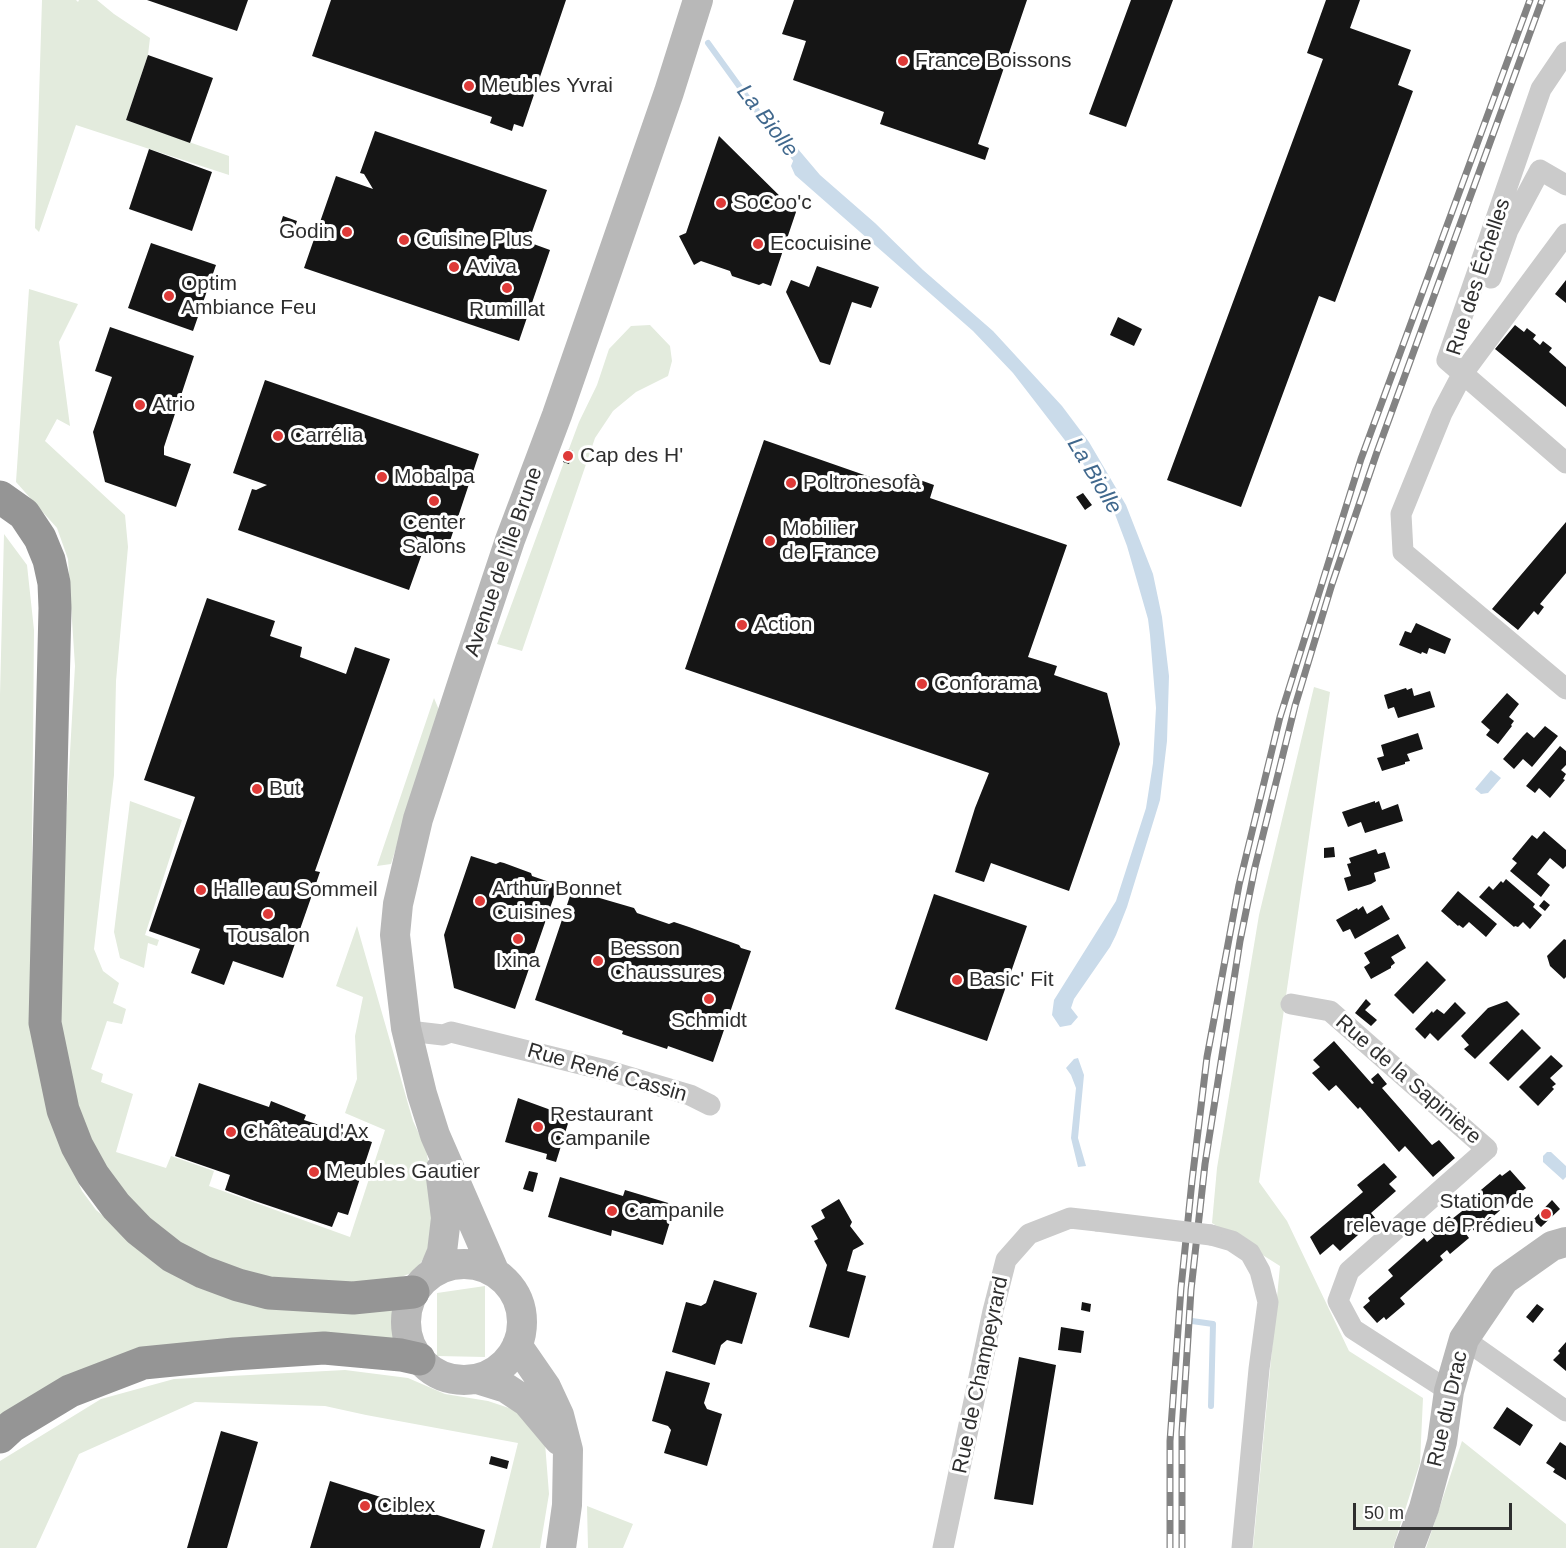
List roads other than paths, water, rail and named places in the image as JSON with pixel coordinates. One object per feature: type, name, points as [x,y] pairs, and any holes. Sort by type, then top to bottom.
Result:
[{"type":"highway","points":[[12,505],[40,538],[49,560],[54,582],[56,608],[45,1023],[63,1110],[77,1146],[93,1175],[116,1206],[140,1230],[172,1256],[203,1272],[269,1293],[353,1298],[423,1282]]},
{"type":"highway","points":[[6,1432],[70,1391],[143,1363],[324,1348],[401,1355],[418,1359]]},
{"type":"street","name":"Avenue de l'Île Brune","points":[[495,1273],[435,1135],[422,1094],[406,1028],[395,935],[398,904],[418,819],[510,540],[557,416],[669,92],[698,0]]},
{"type":"street","name":"Rue des Échelles","points":[[1566,52],[1541,89],[1460,365],[1566,463]]},
{"type":"street","points":[[1566,185],[1540,170],[1508,230],[1442,413],[1401,514],[1403,552],[1566,689]]},
{"type":"street","points":[[1460,365],[1566,234]]},
{"type":"street","name":"Rue de la Sapinière","points":[[1291,1004],[1330,1011],[1487,1149],[1349,1271],[1338,1301],[1353,1329],[1449,1392]]},
{"type":"street","name":"Rue René Cassin","points":[[406,1028],[417,1032],[442,1035],[451,1032],[609,1071],[690,1095],[710,1105],[686,1105],[469,1046],[450,1045],[442,1035]]},
{"type":"street","name":"Avenue de l'Île Brune","points":[[423,1282],[442,1252],[446,1218],[435,1135]]},
{"type":"street","name":"Rue de Champeyrard","points":[[943,1548],[993,1311],[1006,1260],[1029,1234],[1070,1218],[1210,1235],[1232,1241],[1250,1253],[1260,1271],[1268,1302],[1259,1369],[1242,1548]]},
{"type":"street","name":"Rue du Drac","points":[[1409,1548],[1424,1508],[1442,1442],[1449,1392],[1464,1339],[1504,1280],[1552,1246],[1566,1242]]},
{"type":"street","points":[[464,1263],[480,1266],[495,1273],[508,1283],[519,1305],[522,1329],[518,1345],[508,1361],[494,1372],[477,1379],[461,1380],[445,1377],[431,1370],[418,1359],[405,1327],[406,1309],[423,1282],[449,1265],[464,1263]]},
{"type":"street","points":[[1464,1339],[1566,1411]]},
{"type":"street","points":[[518,1345],[546,1387],[559,1415],[568,1468],[568,1498],[561,1548]]},
{"type":"street","points":[[477,1379],[506,1388],[527,1402],[566,1450]]},
{"type":"water","points":[[798,149],[820,175],[993,331],[1062,406],[1089,442],[1126,505],[1153,574],[1162,617],[1169,676],[1167,741],[1160,800],[1116,935],[1074,999],[1071,1008],[1078,1017],[1071,1025],[1060,1027],[1052,1015],[1054,1000],[1116,901],[1146,808],[1153,763],[1156,708],[1150,635],[1148,619],[1127,546],[1113,509],[1101,487],[1013,373],[973,331],[795,175],[791,166]]},
{"type":"water","points":[[1491,770],[1501,778],[1488,793],[1481,794],[1475,789]]},
{"type":"water","points":[[1078,1058],[1084,1075],[1078,1138],[1086,1166],[1078,1167],[1071,1138],[1076,1088],[1066,1068]]},
{"type":"water","points":[[1551,1152],[1566,1166],[1566,1177],[1563,1180],[1543,1162],[1543,1156]]},
{"type":"waterway","name":"La Biolle","points":[[708,43],[768,126],[799,163]]},
{"type":"waterway","points":[[1192,1321],[1213,1324],[1211,1406]]},
{"type":"railway","points":[[1170,1548],[1170,1441],[1181,1288],[1192,1181],[1207,1057],[1239,885],[1280,717],[1361,459],[1530,0]]},
{"type":"railway","points":[[1182,1548],[1182,1432],[1191,1290],[1205,1164],[1240,941],[1255,867],[1295,706],[1332,584],[1377,452],[1542,0]]},
{"type":"place","name":"France Boissons","points":[[903,61]]},
{"type":"place","name":"Meubles Yvrai","points":[[469,86]]},
{"type":"place","name":"SoCoo'c","points":[[721,203]]},
{"type":"place","name":"Godin","points":[[347,232]]},
{"type":"place","name":"Cuisine Plus","points":[[404,240]]},
{"type":"place","name":"Ecocuisine","points":[[758,244]]},
{"type":"place","name":"Aviva","points":[[454,267]]},
{"type":"place","name":"Rumillat","points":[[507,288]]},
{"type":"place","name":"Optim Ambiance Feu","points":[[169,296]]},
{"type":"place","name":"Atrio","points":[[140,405]]},
{"type":"place","name":"Carrélia","points":[[278,436]]},
{"type":"place","name":"Cap des H'","points":[[568,456]]},
{"type":"place","name":"Mobalpa","points":[[382,477]]},
{"type":"place","name":"Poltronesofà","points":[[791,483]]},
{"type":"place","name":"Center Salons","points":[[434,501]]},
{"type":"place","name":"Mobilier de France","points":[[770,541]]},
{"type":"place","name":"Action","points":[[742,625]]},
{"type":"place","name":"Conforama","points":[[922,684]]},
{"type":"place","name":"But","points":[[257,789]]},
{"type":"place","name":"Halle au Sommeil","points":[[201,890]]},
{"type":"place","name":"Arthur Bonnet Cuisines","points":[[480,901]]},
{"type":"place","name":"Tousalon","points":[[268,914]]},
{"type":"place","name":"Ixina","points":[[518,939]]},
{"type":"place","name":"Besson Chaussures","points":[[598,961]]},
{"type":"place","name":"Basic' Fit","points":[[957,980]]},
{"type":"place","name":"Schmidt","points":[[709,999]]},
{"type":"place","name":"Restaurant Campanile","points":[[538,1127]]},
{"type":"place","name":"Château d'Ax","points":[[231,1132]]},
{"type":"place","name":"Meubles Gautier","points":[[314,1172]]},
{"type":"place","name":"Campanile","points":[[612,1211]]},
{"type":"place","name":"Station de relevage de Prédieu","points":[[1546,1214]]},
{"type":"place","name":"Ciblex","points":[[365,1506]]}]
